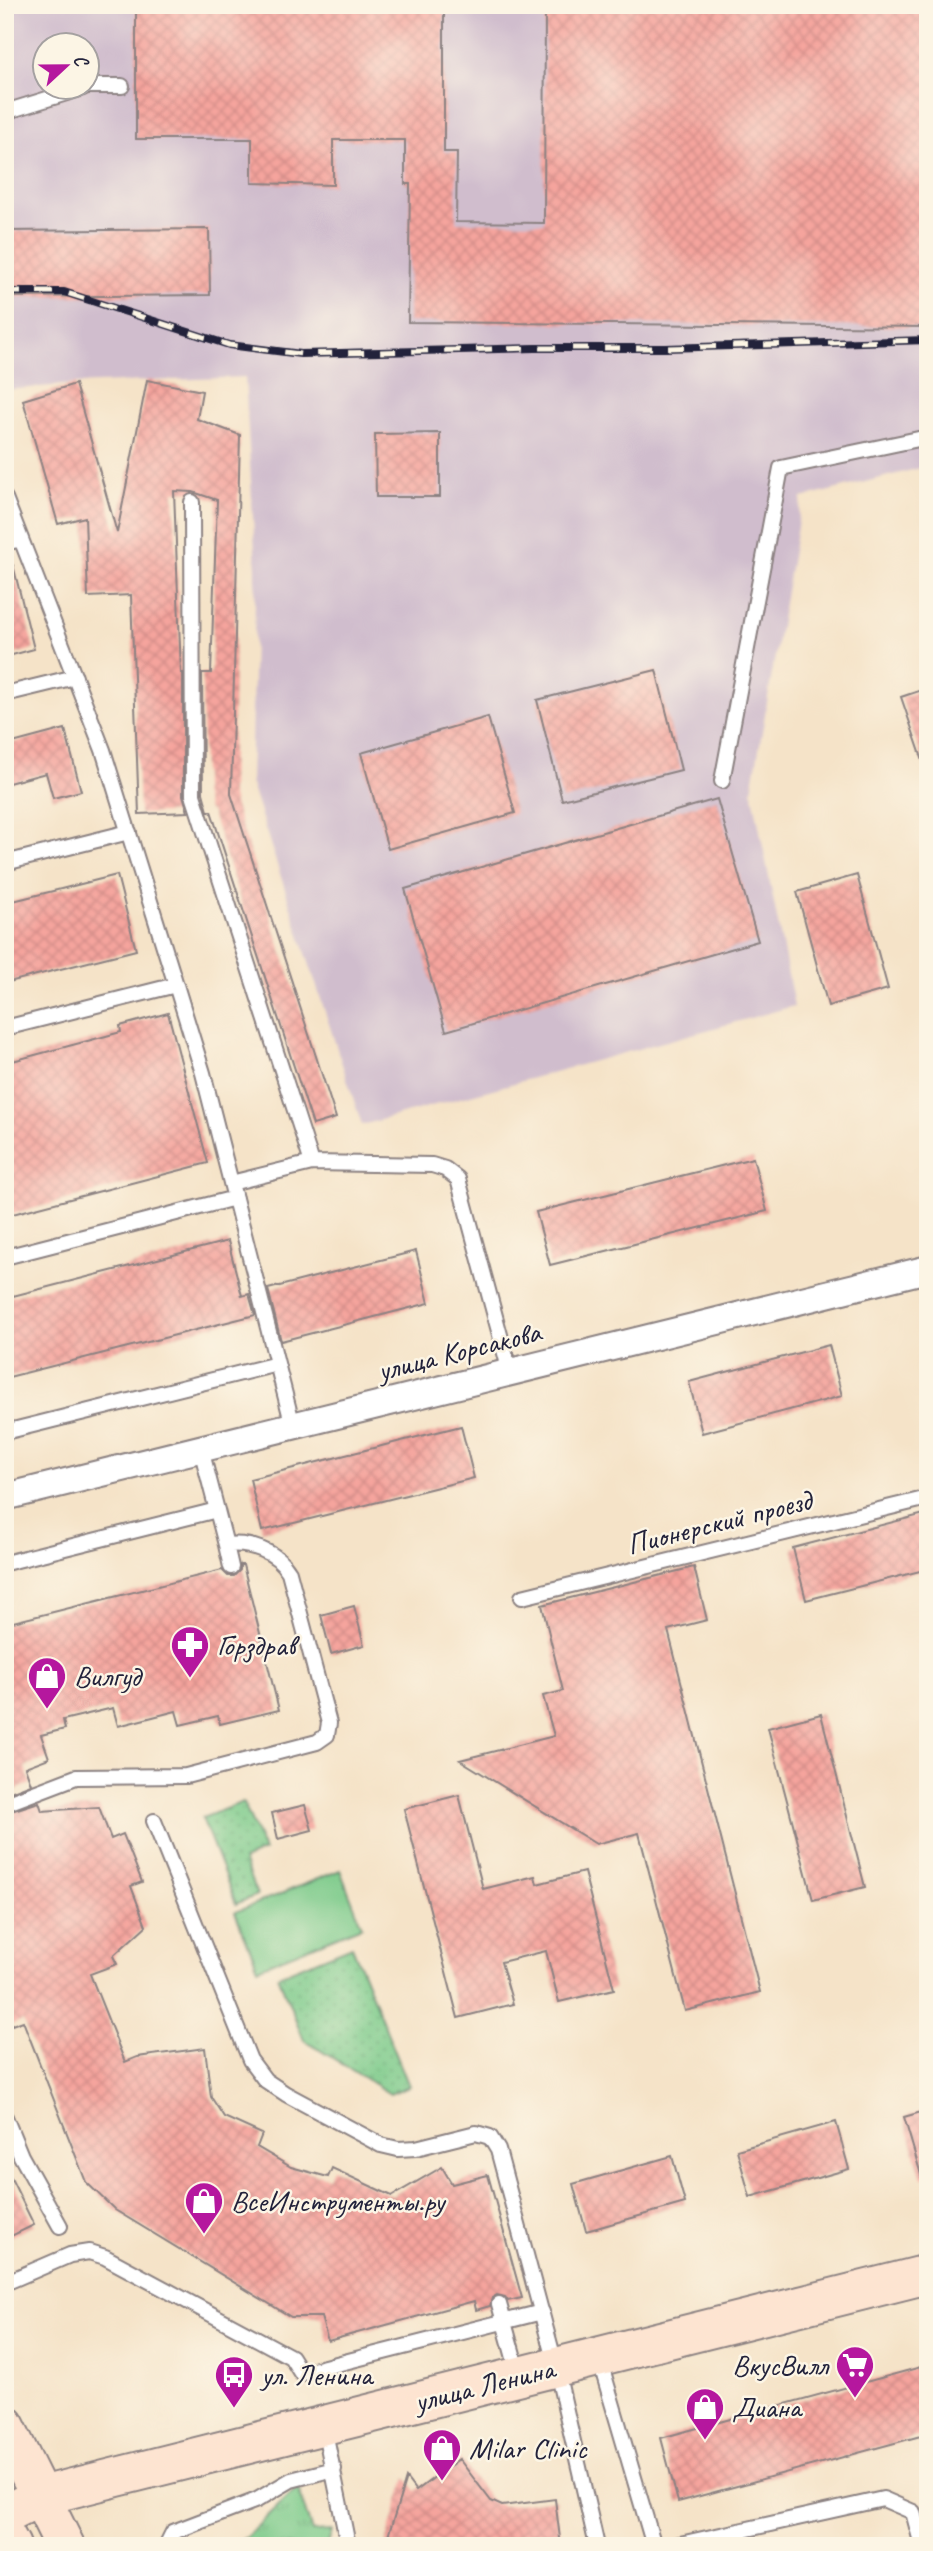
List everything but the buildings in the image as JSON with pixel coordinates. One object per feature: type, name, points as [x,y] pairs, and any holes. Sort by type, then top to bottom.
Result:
[{"type":"main road","name":"улица Ленина","points":[[5,2514],[41,2496],[928,2274]]},
{"type":"main road","points":[[5,2425],[65,2546]]},
{"type":"main road","points":[[5,2535],[10,2546]]},
{"type":"street","name":"улица Корсакова","points":[[5,1497],[928,1269]]},
{"type":"lane","points":[[102,87],[122,86]]},
{"type":"lane","points":[[5,112],[37,102]]},
{"type":"lane","points":[[722,781],[781,468],[928,438]]},
{"type":"lane","points":[[5,498],[103,750],[129,832],[203,1073],[293,1426]]},
{"type":"lane","points":[[192,502],[193,795],[312,1163]]},
{"type":"lane","points":[[5,543],[21,539]]},
{"type":"lane","points":[[5,694],[75,677]]},
{"type":"lane","points":[[5,863],[129,832]]},
{"type":"lane","points":[[5,1028],[176,985]]},
{"type":"lane","points":[[232,1183],[312,1163],[432,1165],[445,1169],[458,1179],[510,1372]]},
{"type":"lane","points":[[5,1257],[235,1198]]},
{"type":"lane","points":[[5,1432],[277,1364]]},
{"type":"lane","points":[[201,1449],[231,1567]]},
{"type":"lane","name":"Пионерский проезд","points":[[522,1597],[928,1498]]},
{"type":"lane","points":[[5,1563],[217,1510]]},
{"type":"lane","points":[[5,1804],[76,1777],[186,1776],[317,1742],[327,1735],[329,1724],[289,1572],[283,1560],[271,1553],[237,1543],[226,1545]]},
{"type":"lane","points":[[155,1821],[250,2060],[265,2080],[381,2146],[416,2148],[476,2133],[490,2137],[498,2150],[556,2367],[597,2546]]},
{"type":"lane","points":[[5,2117],[21,2157],[60,2226]]},
{"type":"lane","points":[[5,2283],[70,2255],[89,2252],[97,2254],[291,2357],[301,2374],[542,2312]]},
{"type":"lane","points":[[499,2304],[519,2376]]},
{"type":"lane","points":[[599,2356],[654,2546]]},
{"type":"lane","points":[[324,2426],[347,2540],[345,2546]]},
{"type":"lane","points":[[166,2546],[173,2532],[257,2500],[291,2480],[334,2469]]},
{"type":"lane","points":[[671,2546],[883,2499],[913,2512],[922,2546]]},
{"type":"shaded area","points":[[5,5],[928,5],[928,466],[802,498],[752,790],[794,1006],[362,1125],[250,782],[256,569],[245,377],[75,384],[5,390]]},
{"type":"green space","points":[[243,1802],[264,1851],[243,1860],[257,1895],[236,1904],[202,1818]]},
{"type":"green space","points":[[340,1870],[362,1926],[258,1968],[235,1912]]},
{"type":"green space","points":[[352,1946],[409,2086],[390,2094],[304,2040],[278,1976]]},
{"type":"green space","points":[[298,2487],[312,2532],[332,2531],[327,2546],[230,2546],[245,2538]]},
{"type":"railway","points":[[5,292],[64,292],[229,345],[301,354],[535,348],[666,348],[928,340]]},
{"type":"place","name":"Горздрав","points":[[190,1679]]},
{"type":"place","name":"Вилгуд","points":[[47,1710]]},
{"type":"place","name":"ВсеИнструменты.ру","points":[[204,2235]]},
{"type":"place","name":"ВкусВилл","points":[[855,2399]]},
{"type":"place","name":"ул. Ленина","points":[[234,2409]]},
{"type":"place","name":"Диана","points":[[705,2441]]},
{"type":"place","name":"Milar Clinic","points":[[442,2482]]}]
